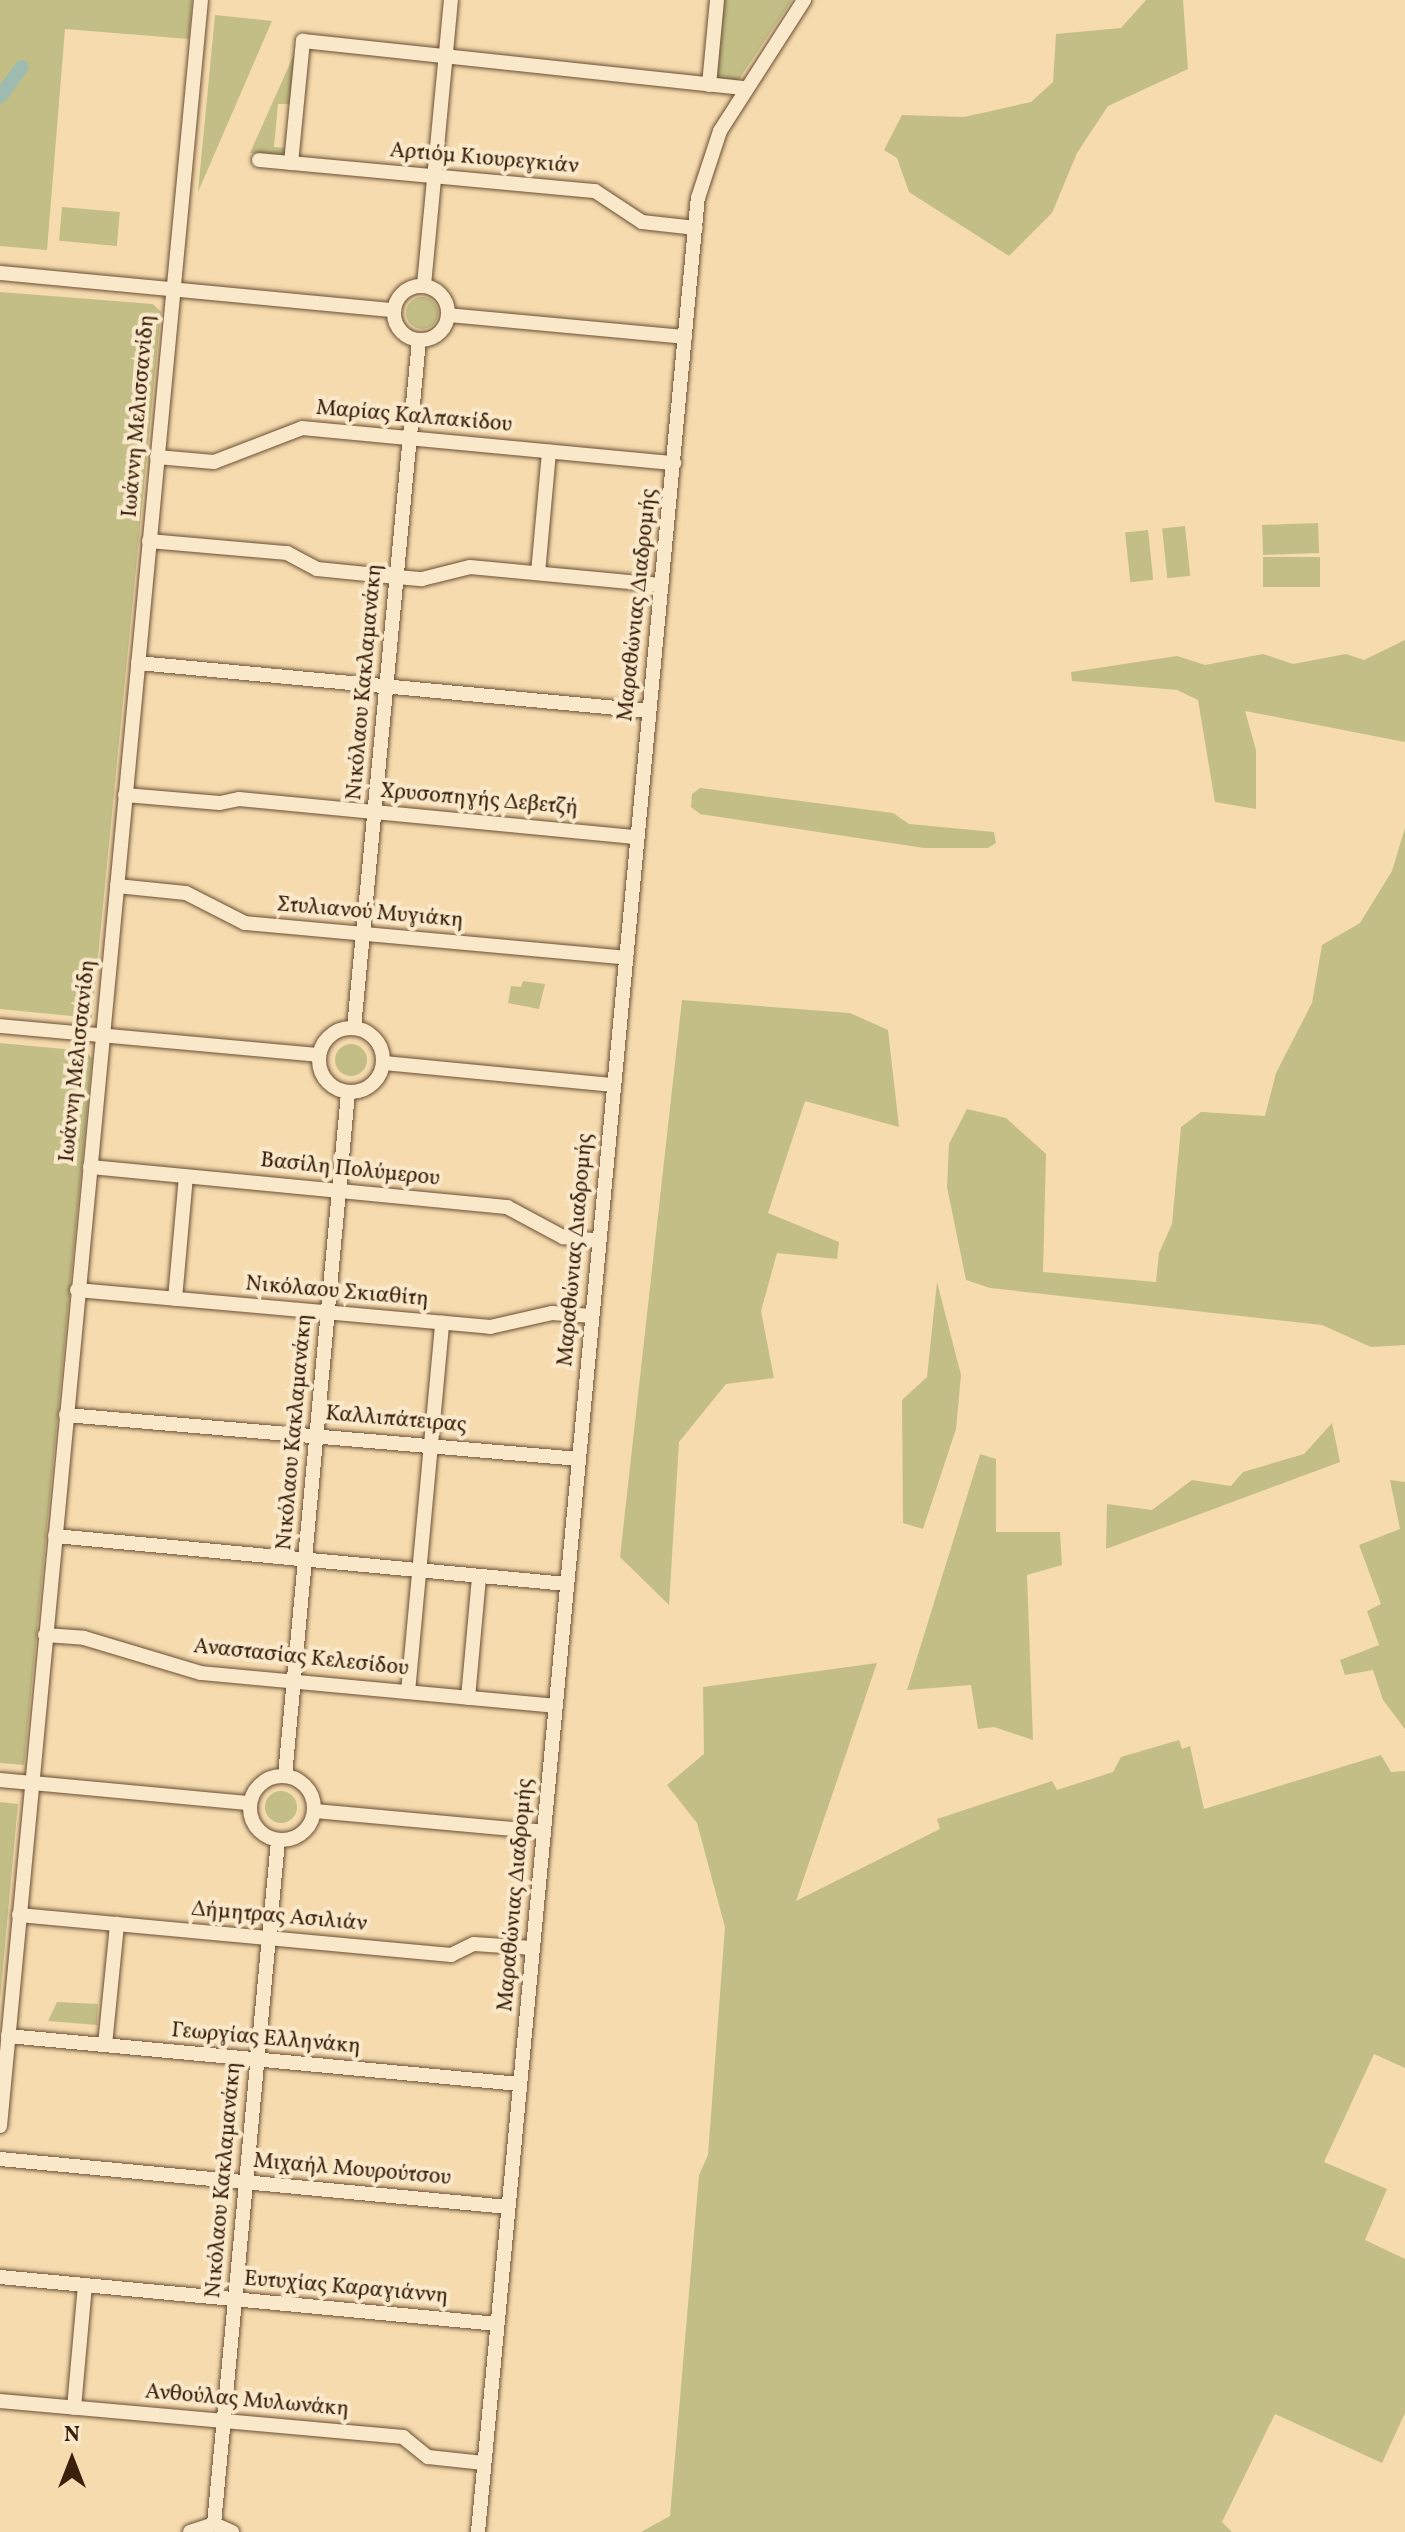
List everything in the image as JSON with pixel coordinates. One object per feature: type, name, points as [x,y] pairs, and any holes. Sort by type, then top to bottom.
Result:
[{"type":"street","name":"Ιωάννη Μελισσανίδη","points":[[0,2126],[201,0]]},
{"type":"street","points":[[424,285],[451,0]]},
{"type":"street","points":[[709,85],[717,0]]},
{"type":"street","name":"Μαραθώνιας Διαδρομής","points":[[478,2532],[696,228],[710,149],[804,0]]},
{"type":"street","points":[[291,163],[303,41],[541,63],[555,71],[746,88]]},
{"type":"street","name":"Αρτιόμ Κιουρεγκιάν","points":[[259,160],[595,191],[642,222],[696,228]]},
{"type":"street","points":[[0,273],[394,310]]},
{"type":"street","points":[[424,285],[445,299],[448,315],[438,334],[419,340],[400,329],[394,310],[405,291],[424,285]]},
{"type":"street","points":[[448,315],[685,337]]},
{"type":"street","name":"Νικόλαου Κακλαμανάκη","points":[[354,1028],[419,340]]},
{"type":"street","name":"Μαρίας Καλπακίδου","points":[[157,457],[214,462],[302,428],[674,463]]},
{"type":"street","points":[[538,573],[549,451]]},
{"type":"street","points":[[149,541],[287,553],[317,569],[397,577],[422,579],[470,567],[661,585]]},
{"type":"street","points":[[138,663],[649,711]]},
{"type":"street","name":"Χρυσοπηγής Δεβετζή","points":[[125,795],[220,803],[239,799],[637,837]]},
{"type":"street","name":"Στυλιανού Μυγιάκη","points":[[117,886],[186,893],[245,923],[626,958]]},
{"type":"street","points":[[0,1026],[319,1055]]},
{"type":"street","points":[[354,1028],[378,1042],[384,1063],[368,1088],[348,1093],[324,1079],[319,1055],[331,1035],[354,1028]]},
{"type":"street","points":[[384,1063],[614,1085]]},
{"type":"street","name":"Νικόλαου Κακλαμανάκη","points":[[285,1776],[348,1093]]},
{"type":"street","name":"Βασίλη Πολύμερου","points":[[90,1167],[507,1207],[563,1237],[599,1241]]},
{"type":"street","points":[[175,1299],[186,1176]]},
{"type":"street","name":"Νικόλαου Σκιαθίτη","points":[[77,1290],[490,1327],[552,1313],[592,1316]]},
{"type":"street","points":[[408,1692],[442,1323]]},
{"type":"street","name":"Καλλιπάτειρας","points":[[66,1415],[317,1434],[579,1459]]},
{"type":"street","points":[[55,1536],[567,1584]]},
{"type":"street","points":[[468,1698],[479,1576]]},
{"type":"street","name":"Αναστασίας Κελεσίδου","points":[[45,1635],[84,1638],[201,1673],[555,1706]]},
{"type":"street","points":[[285,1776],[307,1787],[315,1811],[303,1833],[278,1840],[260,1831],[250,1803],[259,1786],[285,1776]]},
{"type":"street","points":[[0,1780],[250,1803]]},
{"type":"street","points":[[315,1811],[544,1832]]},
{"type":"street","name":"Νικόλαου Κακλαμανάκη","points":[[214,2524],[278,1840]]},
{"type":"street","name":"Δήμητρας Ασιλιάν","points":[[19,1915],[451,1955],[474,1944],[533,1948]]},
{"type":"street","points":[[105,2045],[117,1924]]},
{"type":"street","name":"Γεωργίας Ελληνάκη","points":[[8,2036],[520,2084]]},
{"type":"street","name":"Μιχαήλ Μουρούτσου","points":[[0,2159],[508,2207]]},
{"type":"street","name":"Ευτυχίας Καραγιάννη","points":[[0,2277],[497,2324]]},
{"type":"street","points":[[74,2408],[85,2285]]},
{"type":"street","name":"Ανθούλας Μυλωνάκη","points":[[0,2401],[403,2437],[428,2457],[484,2463]]},
{"type":"street","points":[[190,2532],[214,2524],[232,2532]]},
{"type":"shaded area","points":[[0,0],[192,0],[189,39],[65,29],[47,250],[0,246]]},
{"type":"shaded area","points":[[721,0],[792,0],[736,84],[716,79]]},
{"type":"shaded area","points":[[1146,0],[1183,0],[1188,69],[1108,106],[1077,153],[1052,213],[1009,256],[909,192],[897,158],[884,150],[902,115],[964,117],[1031,102],[1053,82],[1056,34],[1121,28]]},
{"type":"shaded area","points":[[215,15],[272,21],[198,192]]},
{"type":"shaded area","points":[[296,50],[291,104],[278,104],[274,147],[287,148],[287,157],[250,153]]},
{"type":"shaded area","points":[[62,207],[120,212],[117,246],[59,241]]},
{"type":"shaded area","points":[[0,292],[153,304],[161,312],[92,1018],[0,1009]]},
{"type":"shaded area","points":[[422,297],[433,302],[438,313],[433,324],[422,329],[411,324],[406,313],[411,302]]},
{"type":"shaded area","points":[[1318,523],[1319,553],[1263,555],[1262,525]]},
{"type":"shaded area","points":[[1185,526],[1190,576],[1167,578],[1162,528]]},
{"type":"shaded area","points":[[1148,530],[1153,580],[1130,582],[1125,532]]},
{"type":"shaded area","points":[[1263,557],[1320,557],[1320,587],[1263,587]]},
{"type":"shaded area","points":[[1405,640],[1405,742],[1245,711],[1256,750],[1256,809],[1215,802],[1198,700],[1177,690],[1072,681],[1071,672],[1177,656],[1205,665],[1263,654],[1293,664],[1346,654],[1364,660]]},
{"type":"shaded area","points":[[700,788],[893,813],[909,824],[994,832],[996,843],[988,848],[924,848],[700,814],[691,807],[692,794]]},
{"type":"shaded area","points":[[1405,828],[1405,1345],[1371,1347],[1322,1325],[990,1288],[966,1280],[947,1187],[949,1144],[967,1109],[1006,1118],[1046,1154],[1043,1272],[1156,1282],[1159,1253],[1172,1224],[1181,1127],[1201,1112],[1265,1116],[1276,1073],[1312,1003],[1322,945],[1360,923],[1392,871]]},
{"type":"shaded area","points":[[523,981],[545,984],[539,1009],[508,1003],[511,986],[521,987]]},
{"type":"shaded area","points":[[682,1000],[850,1013],[888,1030],[899,1127],[805,1101],[768,1213],[839,1242],[837,1259],[777,1253],[761,1311],[774,1378],[726,1384],[679,1442],[669,1605],[620,1557]]},
{"type":"shaded area","points":[[0,1043],[85,1051],[92,1058],[24,1765],[0,1763]]},
{"type":"shaded area","points":[[351,1044],[363,1048],[367,1060],[363,1072],[351,1076],[339,1072],[335,1060],[339,1048]]},
{"type":"shaded area","points":[[937,1282],[961,1375],[956,1429],[923,1529],[903,1523],[902,1400],[927,1377]]},
{"type":"shaded area","points":[[1332,1423],[1340,1462],[1106,1549],[1107,1504],[1152,1510],[1192,1480],[1231,1486],[1243,1472],[1304,1454]]},
{"type":"shaded area","points":[[980,1454],[996,1459],[996,1532],[1060,1532],[1062,1565],[1027,1575],[1033,1740],[994,1727],[978,1729],[971,1685],[907,1690]]},
{"type":"shaded area","points":[[1390,1480],[1405,1482],[1405,1729],[1383,1700],[1373,1670],[1345,1675],[1340,1660],[1379,1645],[1367,1611],[1381,1604],[1359,1545],[1400,1529]]},
{"type":"shaded area","points":[[877,1663],[796,1901],[940,1829],[937,1819],[1052,1781],[1057,1790],[1113,1772],[1121,1757],[1179,1740],[1182,1749],[1190,1746],[1204,1809],[1381,1755],[1391,1772],[1405,1771],[1405,2068],[1374,2054],[1324,2162],[1387,2189],[1365,2240],[1405,2259],[1405,2413],[1382,2463],[1275,2414],[1222,2522],[1232,2532],[641,2532],[670,2516],[699,2175],[708,2155],[725,1927],[697,1823],[667,1785],[704,1754],[703,1687]]},
{"type":"shaded area","points":[[281,1791],[292,1796],[297,1807],[292,1818],[281,1823],[270,1818],[265,1807],[270,1796]]},
{"type":"shaded area","points":[[0,1802],[18,1804],[0,1999]]},
{"type":"shaded area","points":[[57,2002],[98,2004],[97,2025],[48,2021]]},
{"type":"waterway","points":[[0,97],[22,67]]}]
